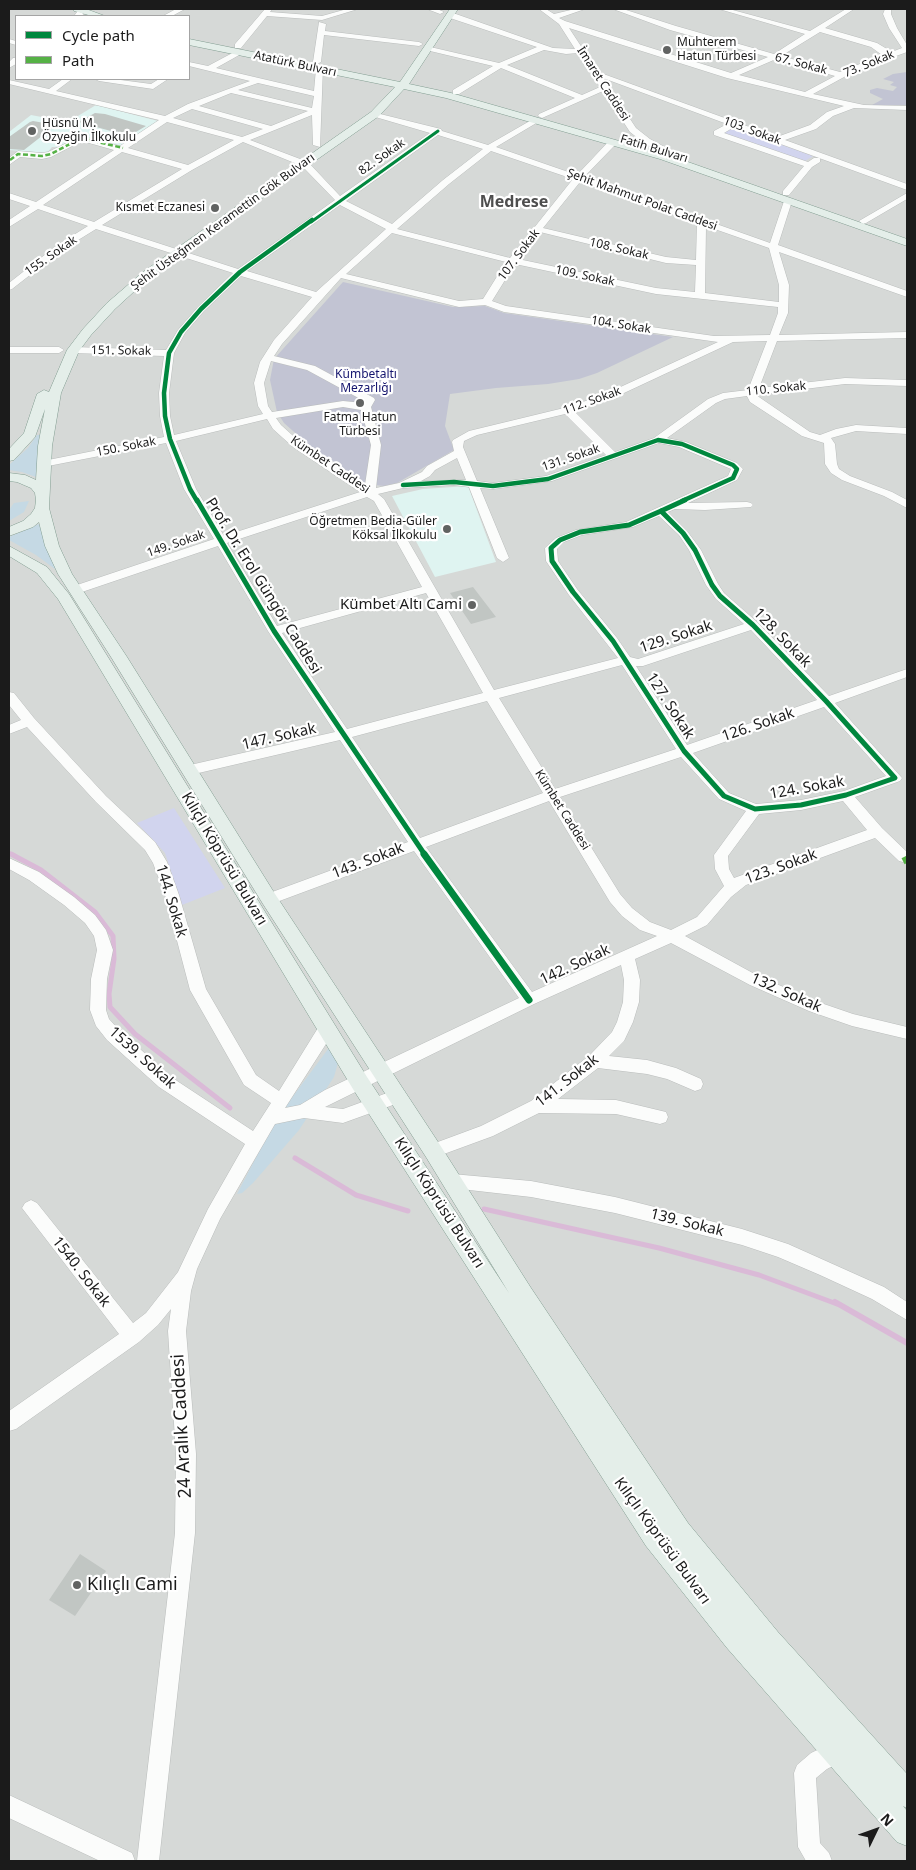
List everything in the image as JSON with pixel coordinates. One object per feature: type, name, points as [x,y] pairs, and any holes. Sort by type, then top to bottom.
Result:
[{"type":"main road","points":[[410,56],[438,10]]},
{"type":"main road","points":[[79,12],[96,15]]},
{"type":"main road","points":[[398,80],[429,48],[452,12]]},
{"type":"main road","name":"Atatürk Bulvarı","points":[[190,37],[318,66],[398,80]]},
{"type":"main road","name":"Atatürk Bulvarı","points":[[190,42],[238,49]]},
{"type":"main road","name":"Fatih Bulvarı","points":[[398,80],[456,92],[539,118],[669,153],[907,243]]},
{"type":"main road","name":"Fatih Bulvarı","points":[[398,80],[539,118]]},
{"type":"main road","name":"Şehit Üsteğmen Keramettin Gök Bulvarı","points":[[80,322],[128,277],[171,251],[375,114],[398,80]]},
{"type":"main road","name":"Şehit Üsteğmen Keramettin Gök Bulvarı","points":[[301,162],[317,145],[370,107],[398,80]]},
{"type":"main road","name":"Fatih Bulvarı","points":[[616,140],[907,237]]},
{"type":"main road","name":"Şehit Üsteğmen Keramettin Gök Bulvarı","points":[[42,500],[43,464],[55,393],[73,350],[87,332],[124,293],[171,251]]},
{"type":"main road","points":[[54,362],[65,339]]},
{"type":"main road","points":[[9,457],[24,443],[34,427],[49,375]]},
{"type":"main road","points":[[9,477],[29,481],[36,486],[42,500],[36,517],[28,524],[9,532]]},
{"type":"main road","name":"Kılıçlı Köprüsü Bulvarı","points":[[42,500],[58,561],[269,899],[398,1096],[533,1311],[679,1532],[769,1641],[907,1794]]},
{"type":"main road","name":"Kılıçlı Köprüsü Bulvarı","points":[[9,550],[42,570],[64,597],[360,1083],[655,1537],[736,1639],[907,1832]]},
{"type":"street","points":[[168,15],[181,9]]},
{"type":"street","points":[[317,145],[318,66],[322,33],[320,9]]},
{"type":"street","points":[[209,69],[238,49],[266,12],[322,18],[354,9]]},
{"type":"street","name":"İmaret Caddesi","points":[[542,9],[562,23],[598,74],[633,130],[669,153]]},
{"type":"street","points":[[554,17],[582,9]]},
{"type":"street","name":"67. Sokak","points":[[617,9],[673,28],[841,75]]},
{"type":"street","points":[[722,9],[874,45],[884,51],[887,57]]},
{"type":"street","points":[[742,14],[754,9]]},
{"type":"street","points":[[730,76],[774,57],[851,9]]},
{"type":"street","points":[[888,9],[893,28],[907,50]]},
{"type":"street","points":[[452,12],[559,52],[581,50]]},
{"type":"street","points":[[562,23],[666,58],[806,95],[851,106],[907,108]]},
{"type":"street","points":[[322,33],[419,44]]},
{"type":"street","points":[[456,92],[500,65],[544,47]]},
{"type":"street","points":[[429,48],[500,65],[582,98]]},
{"type":"street","name":"73. Sokak","points":[[806,95],[841,75],[907,50]]},
{"type":"street","points":[[190,64],[317,94]]},
{"type":"street","name":"103. Sokak","points":[[598,74],[907,187]]},
{"type":"street","points":[[51,91],[67,80]]},
{"type":"street","points":[[106,80],[153,87],[163,80]]},
{"type":"street","points":[[9,224],[34,205],[166,119],[191,106],[258,80]]},
{"type":"street","points":[[9,82],[166,119],[244,140],[301,162]]},
{"type":"street","name":"Kümbet Caddesi","points":[[606,87],[539,118],[491,148],[446,182],[339,275],[278,342],[265,362],[259,383],[260,396],[268,416],[277,427],[312,456],[378,498],[428,589],[491,696],[615,898],[645,926],[672,936]]},
{"type":"street","points":[[231,91],[316,111]]},
{"type":"street","points":[[191,106],[273,129]]},
{"type":"street","points":[[776,140],[812,127],[830,114],[851,106]]},
{"type":"street","name":"155. Sokak","points":[[9,287],[59,248],[229,145],[316,111]]},
{"type":"street","name":"Şehit Mahmut Polat Caddesi","points":[[375,114],[491,148],[907,294]]},
{"type":"street","points":[[733,124],[717,133],[809,165]]},
{"type":"street","name":"107. Sokak","points":[[486,302],[512,260],[579,178],[616,140],[633,130]]},
{"type":"street","name":"82. Sokak","points":[[340,201],[438,131]]},
{"type":"street","points":[[9,161],[18,154],[42,156],[51,154],[81,138],[123,148],[189,168]]},
{"type":"street","points":[[822,157],[809,165],[787,197],[773,247],[784,285],[784,313],[751,395],[754,400],[806,434],[822,438],[830,444],[831,464],[835,471],[846,478],[888,494],[907,505]]},
{"type":"street","name":"109. Sokak","points":[[301,162],[340,201],[354,211],[391,229],[512,260],[656,291],[784,305]]},
{"type":"street","points":[[9,196],[171,251],[318,296]]},
{"type":"street","points":[[863,221],[907,196]]},
{"type":"street","name":"Prof. Dr. Erol Güngör Caddesi","points":[[340,201],[240,272],[201,309],[181,332],[169,353],[164,393],[165,416],[170,439],[190,490],[274,631],[416,843],[529,1000]]},
{"type":"street","points":[[700,296],[702,221]]},
{"type":"street","name":"108. Sokak","points":[[538,229],[666,260],[701,263]]},
{"type":"street","name":"104. Sokak","points":[[339,275],[459,304],[486,302],[504,309],[714,339],[907,335]]},
{"type":"street","name":"112. Sokak","points":[[460,452],[457,442],[466,436],[567,410],[605,398],[732,339]]},
{"type":"street","points":[[9,350],[59,350]]},
{"type":"street","name":"151. Sokak","points":[[73,350],[169,353]]},
{"type":"street","points":[[274,359],[311,368],[370,400],[366,407],[376,445],[370,492],[403,485],[426,474],[431,468],[460,452],[475,484],[503,558]]},
{"type":"street","name":"110. Sokak","points":[[658,440],[712,401],[723,396],[845,381],[907,384]]},
{"type":"street","name":"150. Sokak","points":[[43,464],[170,439],[268,416],[343,404],[366,407]]},
{"type":"street","points":[[567,410],[613,456]]},
{"type":"street","points":[[822,438],[840,431],[856,428],[907,431]]},
{"type":"street","name":"131. Sokak","points":[[403,485],[434,483],[512,484],[548,479],[658,440],[682,444],[700,450],[728,462],[738,470],[732,478],[666,508]]},
{"type":"street","name":"149. Sokak","points":[[76,590],[370,492]]},
{"type":"street","points":[[666,508],[747,505]]},
{"type":"street","name":"127. Sokak","points":[[666,508],[629,526],[569,535],[551,548],[552,561],[626,660],[684,751]]},
{"type":"street","name":"128. Sokak","points":[[666,508],[695,550],[712,586],[720,596],[753,625],[826,701],[895,778]]},
{"type":"street","points":[[274,631],[428,589]]},
{"type":"street","name":"129. Sokak","points":[[491,696],[626,660],[639,663],[753,625]]},
{"type":"street","name":"126. Sokak","points":[[552,795],[907,673]]},
{"type":"street","name":"144. Sokak","points":[[9,696],[29,721],[101,799],[150,846],[160,862],[172,895],[198,990],[250,1080],[281,1101]]},
{"type":"street","name":"147. Sokak","points":[[190,770],[342,735],[491,696]]},
{"type":"street","points":[[9,730],[29,721]]},
{"type":"street","name":"124. Sokak","points":[[684,751],[724,796],[755,808],[801,805],[846,795],[895,778]]},
{"type":"street","name":"143. Sokak","points":[[269,899],[416,843],[552,795]]},
{"type":"street","points":[[846,795],[877,832],[907,858]]},
{"type":"street","points":[[732,887],[722,869],[721,855],[755,808]]},
{"type":"street","name":"123. Sokak","points":[[672,936],[702,921],[732,887],[750,877],[877,832]]},
{"type":"street","name":"1539. Sokak","points":[[9,863],[34,876],[69,901],[90,919],[102,934],[105,950],[98,993],[98,1010],[102,1022],[165,1082],[255,1142]]},
{"type":"street","name":"142. Sokak","points":[[304,1111],[331,1096],[529,1000],[672,936]]},
{"type":"street","name":"132. Sokak","points":[[672,936],[755,981],[814,1008],[852,1020],[907,1033]]},
{"type":"street","name":"141. Sokak","points":[[433,1151],[487,1130],[537,1106],[595,1061],[618,1036],[626,1022],[631,1002],[632,980],[626,956]]},
{"type":"street","name":"24 Aralık Caddesi","points":[[148,1861],[184,1533],[186,1464],[177,1331],[178,1311],[188,1269],[214,1214],[255,1142],[328,1028]]},
{"type":"street","points":[[595,1061],[647,1067],[670,1073],[694,1084]]},
{"type":"street","points":[[270,1118],[304,1111],[343,1116],[375,1106],[398,1096]]},
{"type":"street","points":[[537,1106],[616,1107],[660,1116]]},
{"type":"street","name":"139. Sokak","points":[[452,1181],[531,1190],[615,1205],[742,1237],[782,1250],[826,1269],[878,1293],[907,1312]]},
{"type":"street","name":"1540. Sokak","points":[[30,1208],[132,1336]]},
{"type":"street","points":[[9,1422],[132,1336],[152,1319],[188,1269]]},
{"type":"street","points":[[813,1856],[805,1773],[819,1761],[836,1752]]},
{"type":"street","points":[[9,1806],[124,1861]]},
{"type":"shaded area","points":[[9,9],[907,9],[907,1861],[9,1861]]},
{"type":"shaded area","points":[[96,105],[158,121],[121,146],[76,136],[59,147],[52,147],[47,153],[9,150],[9,132],[31,115],[68,122]]},
{"type":"shaded area","points":[[731,127],[813,156],[805,161],[723,133]]},
{"type":"shaded area","points":[[37,435],[41,435],[36,477],[9,470],[9,465],[28,448]]},
{"type":"shaded area","name":"Öğretmen Bedia-Güler Köksal İlkokulu","points":[[468,486],[496,562],[435,577],[392,496],[423,489]]},
{"type":"shaded area","points":[[29,501],[24,512],[9,521],[9,510],[14,503]]},
{"type":"shaded area","points":[[39,524],[57,568],[55,569],[36,555],[9,540],[9,537]]},
{"type":"shaded area","points":[[174,808],[225,888],[182,905],[165,853],[137,823]]},
{"type":"shaded area","points":[[331,1045],[339,1059],[334,1077],[299,1130],[253,1183],[242,1193],[237,1194],[285,1107]]},
{"type":"green space","points":[[907,72],[907,105],[872,105],[883,99],[870,93],[870,90],[877,88],[893,91],[897,87],[890,85],[894,82],[883,79],[893,74]]},
{"type":"green space","name":"Kümbetaltı Mezarlığı","points":[[343,282],[453,307],[485,306],[504,313],[673,337],[597,373],[579,379],[450,394],[445,426],[454,450],[397,483],[384,486],[367,484],[310,446],[284,423],[277,412],[270,380],[274,359]]},
{"type":"building","points":[[95,113],[105,114],[146,126],[129,136],[78,122]]},
{"type":"building","name":"Hüsnü M. Özyeğin İlkokulu","points":[[33,121],[56,125],[24,150],[9,149],[9,137]]},
{"type":"building","name":"Kümbet Altı Cami","points":[[473,587],[496,617],[471,624],[450,593]]},
{"type":"building","name":"Kılıçlı Cami","points":[[80,1554],[106,1571],[75,1616],[49,1600]]},
{"type":"waterway","points":[[9,853],[14,855]]},
{"type":"waterway","points":[[11,854],[41,870],[95,912],[113,936],[114,959],[109,994],[110,1007],[135,1034],[230,1108]]},
{"type":"waterway","points":[[295,1158],[356,1195],[408,1211]]},
{"type":"waterway","points":[[484,1209],[659,1248],[759,1275],[837,1304]]},
{"type":"waterway","points":[[835,1302],[907,1343]]},
{"type":"marked path","points":[[10,160],[18,154],[42,156],[51,154],[81,138],[123,148]]},
{"type":"marked path","points":[[904,857],[907,863]]},
{"type":"cycle path","points":[[438,131],[240,272],[201,309],[181,332],[169,353],[164,393],[165,416],[170,439],[190,489],[274,631],[416,843],[529,1000]]},
{"type":"cycle path","points":[[403,485],[454,482],[493,486],[548,479],[658,440],[682,444],[733,465],[737,469],[733,478],[629,525],[580,532],[560,540],[551,548],[552,561],[573,592],[613,641],[684,751],[724,796],[755,809],[774,808],[801,805],[846,795],[895,778],[826,701],[753,625],[720,596],[712,585],[695,550],[683,533],[661,511]]},
{"type":"place","name":"Muhterem Hatun Türbesi","points":[[667,50]]},
{"type":"place","name":"Hüsnü M. Özyeğin İlkokulu","points":[[32,131]]},
{"type":"place","name":"Kısmet Eczanesi","points":[[215,208]]},
{"type":"place","name":"Fatma Hatun Türbesi","points":[[360,403]]},
{"type":"place","name":"Öğretmen Bedia-Güler Köksal İlkokulu","points":[[447,529]]},
{"type":"place","name":"Kümbet Altı Cami","points":[[472,605]]},
{"type":"place","name":"Kılıçlı Cami","points":[[77,1585]]},
{"type":"district","name":"Medrese","points":[[514,202]]}]
